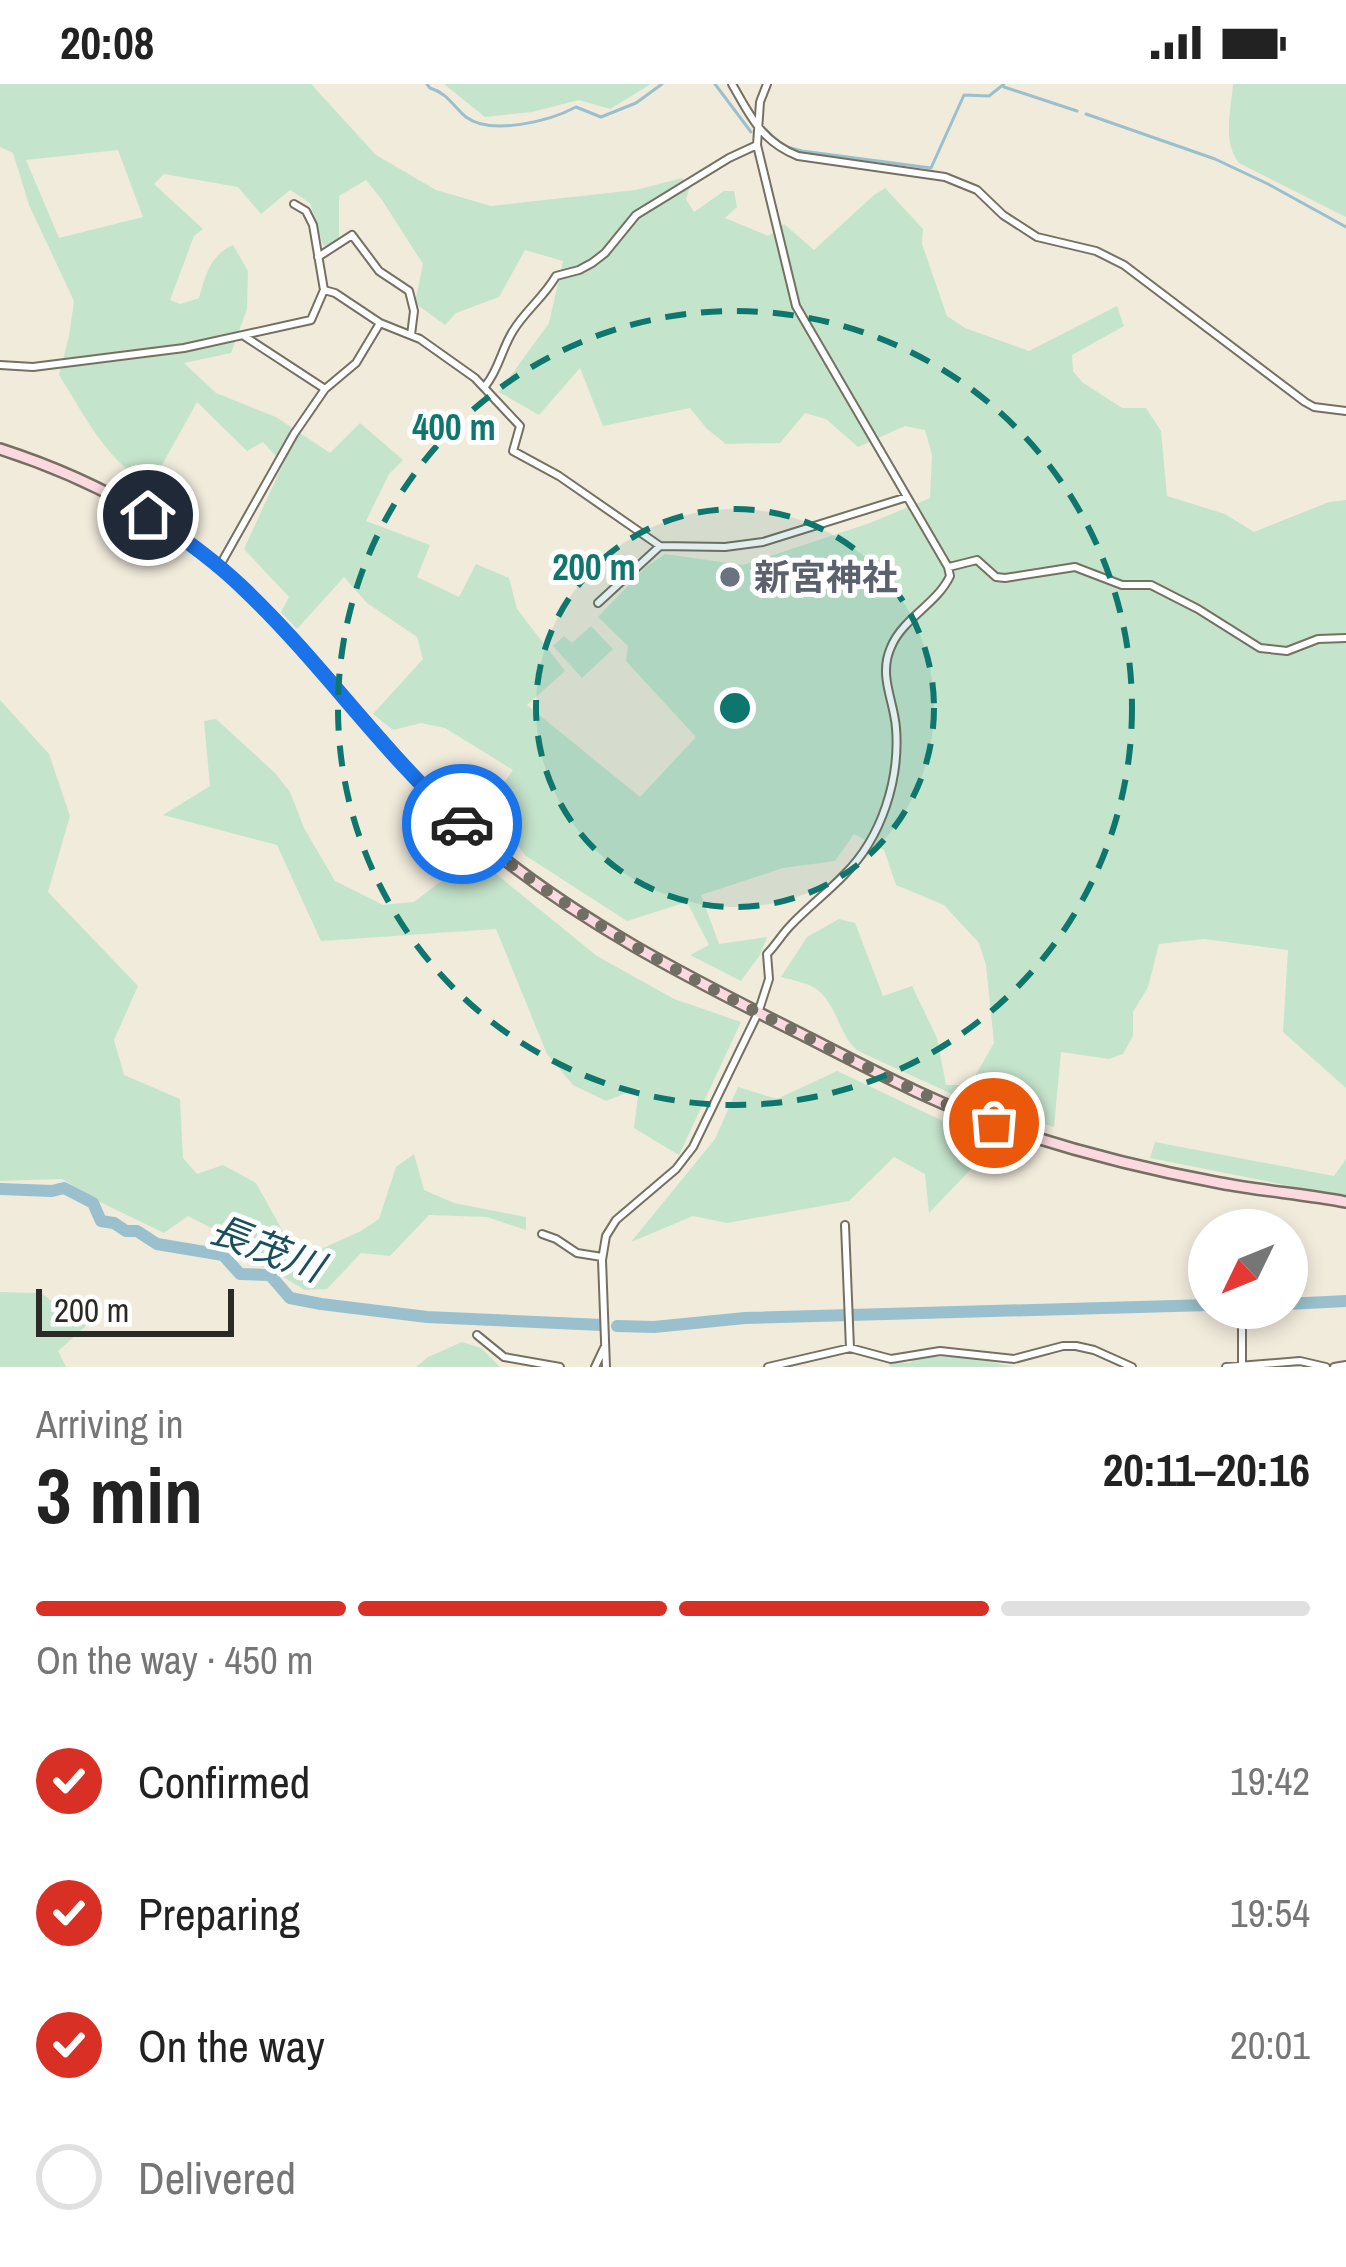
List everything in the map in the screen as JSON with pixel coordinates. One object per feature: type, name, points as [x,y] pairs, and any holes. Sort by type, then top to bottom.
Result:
[{"type":"main road","points":[[0,449],[74,476],[124,501],[219,566],[265,610],[420,784],[536,884],[609,933],[758,1013],[964,1112],[1024,1134],[1163,1172],[1346,1202]]},
{"type":"street","points":[[732,84],[774,145],[798,156],[932,174],[963,183],[1037,237],[1096,251],[1124,265],[1305,402],[1346,411]]},
{"type":"street","points":[[606,1367],[602,1257],[606,1236],[616,1220],[676,1169],[693,1147],[758,1013],[769,979],[767,953],[866,847],[889,799],[896,769],[897,730],[884,672],[891,644],[942,592],[950,576],[796,306],[757,145],[760,102],[767,84]]},
{"type":"street","points":[[485,386],[513,331],[545,296],[556,276],[592,263],[636,215],[757,145]]},
{"type":"street","points":[[0,364],[33,367],[184,348],[311,320],[324,290],[313,225],[307,211],[294,204]]},
{"type":"street","points":[[318,257],[352,235],[379,271],[410,291],[411,335]]},
{"type":"street","points":[[324,290],[411,335],[485,386],[520,426],[514,451],[660,546],[763,542],[907,497]]},
{"type":"street","points":[[219,566],[294,434],[325,389],[356,363],[380,322]]},
{"type":"street","points":[[244,336],[325,389]]},
{"type":"street","points":[[598,603],[660,546]]},
{"type":"street","points":[[948,567],[977,560],[996,577],[1005,578],[1076,567],[1122,585],[1151,585],[1198,608],[1260,648],[1287,651],[1318,639],[1346,638]]},
{"type":"street","points":[[844,1225],[850,1348]]},
{"type":"street","points":[[542,1234],[577,1253],[602,1257]]},
{"type":"street","points":[[1242,1329],[1242,1364]]},
{"type":"street","points":[[477,1335],[504,1357],[560,1367]]},
{"type":"street","points":[[595,1367],[605,1345]]},
{"type":"street","points":[[768,1367],[850,1348],[891,1359],[940,1352],[1014,1359],[1063,1346],[1094,1350],[1132,1367]]},
{"type":"street","points":[[1226,1367],[1300,1360],[1330,1367],[1346,1365]]},
{"type":"green space","points":[[0,84],[311,84],[376,155],[436,190],[491,206],[636,190],[682,178],[690,187],[686,199],[694,212],[724,191],[734,191],[737,207],[725,218],[768,236],[784,224],[814,250],[885,188],[923,229],[922,244],[947,316],[965,328],[1029,351],[1117,306],[1124,326],[1072,355],[1073,371],[1122,408],[1146,408],[1161,431],[1167,496],[1225,514],[1254,532],[1329,502],[1346,500],[1346,1088],[1283,1032],[1288,950],[1204,939],[1159,944],[1148,987],[1133,1012],[1133,1036],[1123,1054],[1109,1059],[1061,1052],[1054,1127],[965,1100],[858,1051],[819,991],[781,977],[807,937],[839,919],[855,923],[883,996],[912,986],[937,1038],[946,1085],[970,1085],[994,1043],[986,965],[979,943],[944,905],[896,885],[884,850],[854,834],[835,861],[783,868],[701,895],[719,944],[767,937],[741,981],[690,955],[709,945],[687,902],[627,921],[526,856],[487,807],[513,770],[445,728],[421,723],[393,730],[373,714],[423,659],[417,637],[367,603],[344,577],[297,629],[281,612],[289,597],[244,549],[283,464],[263,442],[247,451],[197,402],[152,483],[123,466],[98,437],[59,375],[74,301],[29,205],[13,153],[0,147]],"holes":[[[118,150],[143,217],[59,238],[26,160]],[[164,174],[238,187],[261,214],[290,190],[310,203],[323,245],[339,249],[339,196],[366,180],[423,264],[415,303],[445,325],[456,313],[499,297],[525,250],[563,261],[549,323],[499,392],[539,415],[580,368],[603,426],[690,408],[726,444],[780,443],[805,413],[826,419],[858,447],[905,426],[925,430],[932,455],[930,498],[743,565],[665,554],[646,567],[598,617],[628,646],[626,661],[696,737],[640,797],[527,705],[565,671],[517,609],[509,578],[476,564],[459,597],[417,577],[430,545],[366,521],[389,474],[403,460],[360,423],[330,453],[276,417],[216,393],[184,363],[231,353],[247,309],[248,271],[233,245],[214,260],[199,298],[180,304],[170,300],[194,236],[203,229],[154,184]]]},
{"type":"green space","points":[[444,84],[651,84],[610,109],[579,100],[485,117]]},
{"type":"green space","points":[[1233,84],[1346,84],[1346,217],[1239,163],[1229,135]]},
{"type":"green space","points":[[591,626],[613,649],[582,678],[553,646],[564,636],[572,643]]},
{"type":"green space","points":[[0,700],[49,754],[70,816],[48,892],[138,986],[114,1040],[124,1075],[180,1099],[183,1158],[197,1174],[223,1165],[256,1183],[290,1244],[310,1254],[379,1219],[396,1167],[414,1154],[424,1190],[454,1203],[526,1217],[526,1230],[487,1217],[429,1215],[390,1256],[361,1253],[327,1289],[305,1290],[216,1245],[217,1231],[188,1216],[164,1233],[62,1179],[0,1181]]},
{"type":"green space","points":[[216,719],[290,792],[304,828],[335,881],[383,905],[414,902],[474,856],[597,956],[674,999],[741,1022],[679,1155],[634,1128],[639,1088],[606,1101],[573,1085],[547,1054],[496,929],[321,941],[277,845],[163,815],[210,786],[204,721]]},
{"type":"green space","points":[[837,1071],[994,1145],[929,1213],[925,1174],[894,1157],[849,1201],[727,1223],[693,1216],[631,1242],[715,1139],[738,1087],[777,1099]]},
{"type":"green space","points":[[1155,1142],[1334,1176],[1346,1159],[1346,1197],[1150,1158]]},
{"type":"green space","points":[[0,1292],[41,1293],[86,1326],[58,1351],[66,1367],[0,1367]]},
{"type":"green space","points":[[462,1342],[481,1348],[500,1367],[416,1367],[428,1357]]},
{"type":"green space","points":[[921,1356],[974,1358],[1014,1367],[890,1367],[888,1362],[909,1363]]},
{"type":"waterway","points":[[427,84],[477,123],[505,126],[576,107],[601,117],[636,103],[662,84]]},
{"type":"waterway","points":[[715,84],[751,132]]},
{"type":"waterway","points":[[766,130],[783,146],[802,151],[931,168],[964,95],[989,96],[1004,84]]},
{"type":"waterway","points":[[1004,87],[1077,111]]},
{"type":"waterway","points":[[1086,114],[1215,159],[1346,227]]},
{"type":"waterway","name":"長茂川","points":[[0,1189],[64,1188],[93,1203],[101,1221],[137,1231],[157,1244],[223,1255],[240,1274],[270,1275],[290,1298],[427,1317],[602,1325]]},
{"type":"waterway","name":"長茂川","points":[[1308,1303],[1346,1301]]},
{"type":"waterway","name":"長茂川","points":[[617,1326],[1188,1306]]},
{"type":"way so far","points":[[462,824],[536,884],[609,933],[839,1054],[994,1123]]},
{"type":"place","name":"新宮神社","points":[[730,577]]},
{"type":"route","points":[[148,515],[244,589],[392,754],[462,824]]}]
